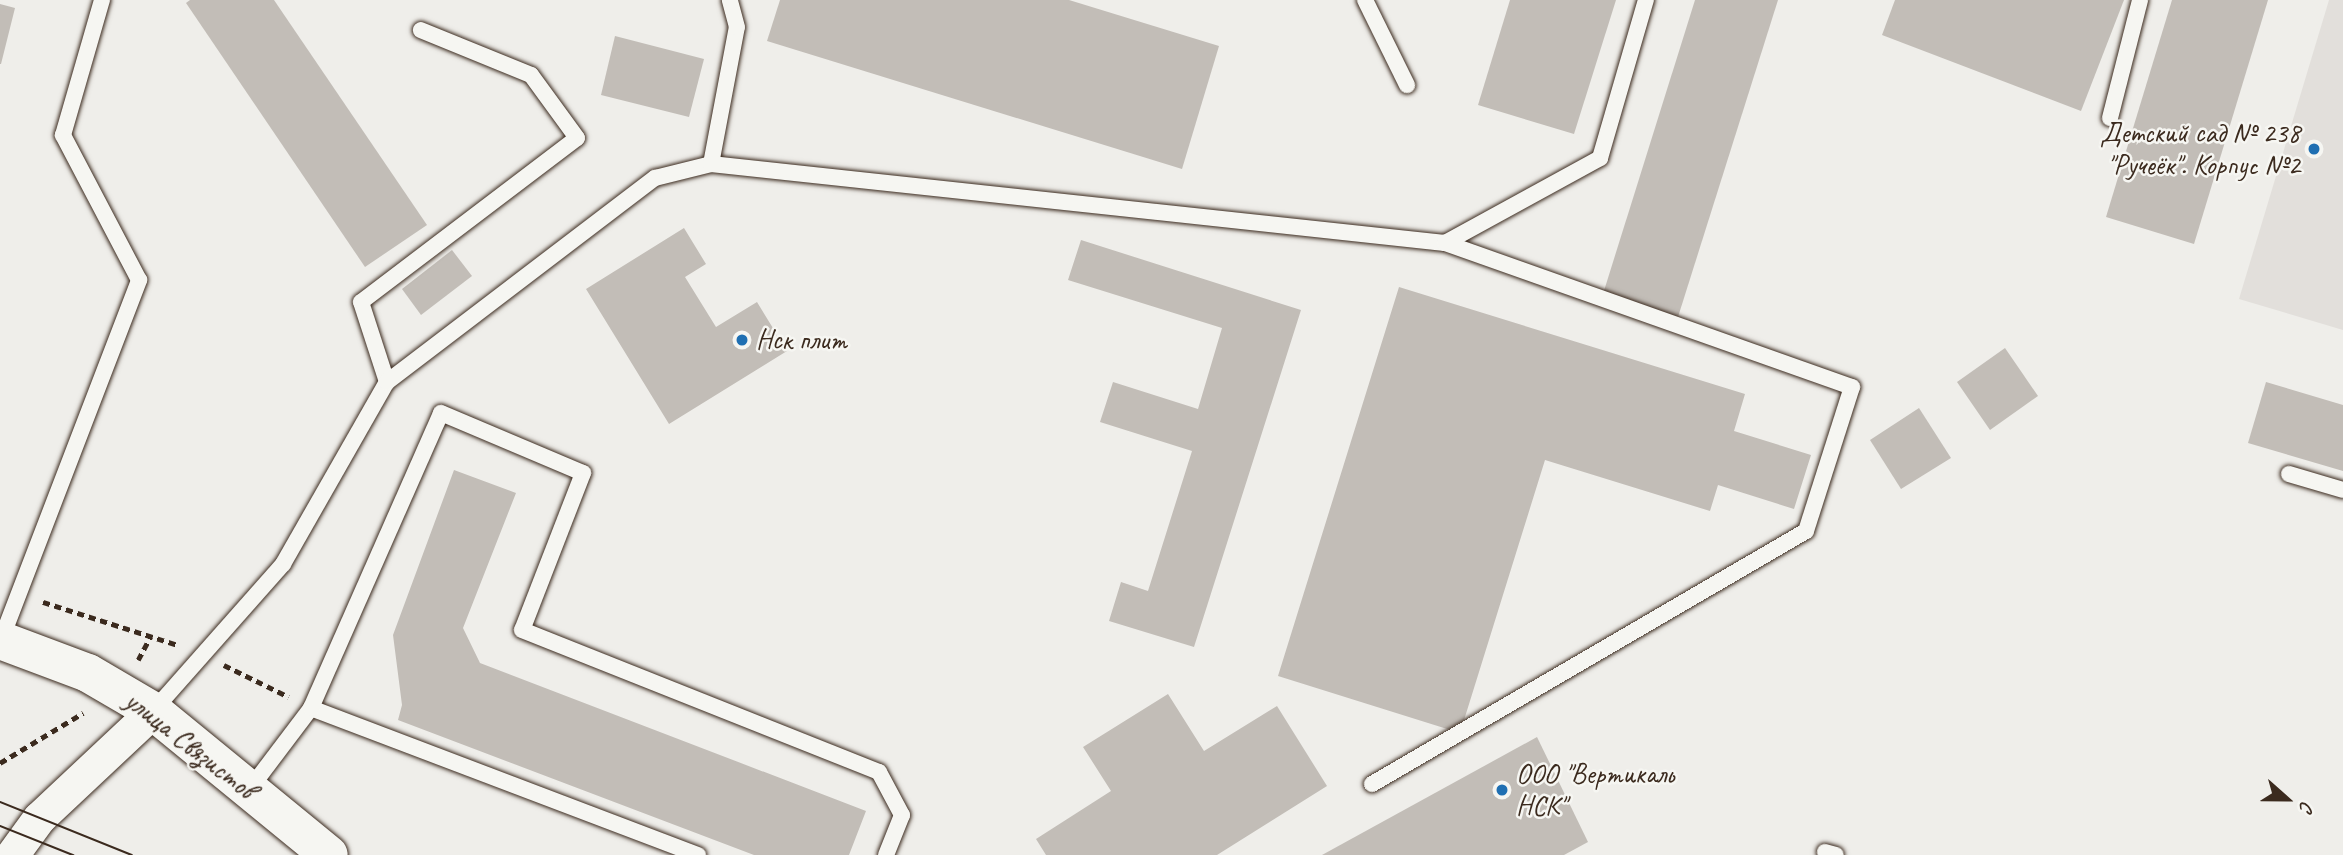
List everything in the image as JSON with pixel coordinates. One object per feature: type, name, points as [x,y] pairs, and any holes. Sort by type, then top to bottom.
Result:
[{"type":"street","name":"улица Связистов","points":[[0,640],[88,673],[153,710],[321,852]]},
{"type":"street","points":[[12,855],[39,818],[153,710]]},
{"type":"lane","points":[[0,640],[139,280],[63,135],[102,0]]},
{"type":"lane","points":[[711,164],[737,27],[730,0]]},
{"type":"lane","points":[[1365,0],[1407,85]]},
{"type":"lane","points":[[1445,243],[1600,158],[1646,0]]},
{"type":"lane","points":[[2110,118],[2140,0]]},
{"type":"lane","points":[[387,382],[361,302],[578,138],[531,75],[421,30]]},
{"type":"lane","points":[[153,710],[283,564],[387,382],[655,178],[711,164],[1445,243],[1852,387],[1806,531],[1372,784]]},
{"type":"lane","points":[[249,790],[311,708],[441,414],[583,473],[522,630],[879,772],[902,815],[886,855]]},
{"type":"lane","points":[[2289,474],[2343,489]]},
{"type":"lane","points":[[311,708],[698,855]]},
{"type":"path","points":[[18,594],[203,654],[311,708]]},
{"type":"shaded area","name":"Детский сад № 238 \"Ручеёк\". Корпус №2","points":[[2329,0],[2343,0],[2343,330],[2239,299]]},
{"type":"building","points":[[190,0],[274,0],[427,225],[365,267],[186,3]]},
{"type":"building","points":[[780,0],[1069,0],[1219,46],[1182,169],[767,41]]},
{"type":"building","points":[[1510,0],[1616,0],[1574,134],[1478,105]]},
{"type":"building","points":[[1695,0],[1778,0],[1678,317],[1603,294]]},
{"type":"building","points":[[1895,0],[2124,0],[2081,111],[1882,35]]},
{"type":"building","points":[[2172,0],[2268,0],[2194,244],[2106,217]]},
{"type":"building","points":[[0,4],[15,8],[1,64],[0,64]]},
{"type":"building","points":[[615,36],[704,59],[689,117],[601,95]]},
{"type":"building","points":[[684,228],[706,264],[685,277],[716,327],[757,302],[787,351],[669,424],[586,289]]},
{"type":"building","points":[[1081,240],[1301,310],[1194,647],[1109,621],[1121,582],[1148,591],[1192,451],[1100,422],[1113,382],[1198,409],[1222,328],[1068,280]]},
{"type":"building","points":[[452,250],[472,276],[421,315],[402,289]]},
{"type":"building","points":[[1399,287],[1745,394],[1734,431],[1811,455],[1794,509],[1718,485],[1710,511],[1545,460],[1460,733],[1278,676]]},
{"type":"building","points":[[2005,348],[2038,396],[1990,430],[1957,382]]},
{"type":"building","points":[[2266,382],[2343,405],[2343,471],[2248,443]]},
{"type":"building","points":[[1919,408],[1951,458],[1901,489],[1870,440]]},
{"type":"building","points":[[454,470],[516,493],[463,628],[480,663],[866,811],[849,855],[754,855],[398,720],[402,705],[393,635]]},
{"type":"building","points":[[1168,694],[1204,751],[1277,706],[1327,786],[1217,855],[1046,855],[1036,839],[1111,791],[1083,747]]},
{"type":"building","name":"ООО \"Вертикаль НСК\"","points":[[1537,737],[1588,842],[1564,855],[1322,855]]},
{"type":"tram line","points":[[0,802],[132,855]]},
{"type":"tram line","points":[[0,826],[73,855]]},
{"type":"place","name":"Детский сад № 238 \"Ручеёк\". Корпус №2","points":[[2314,149]]},
{"type":"place","name":"Нск плит","points":[[742,340]]},
{"type":"place","name":"ООО \"Вертикаль НСК\"","points":[[1502,790]]}]
